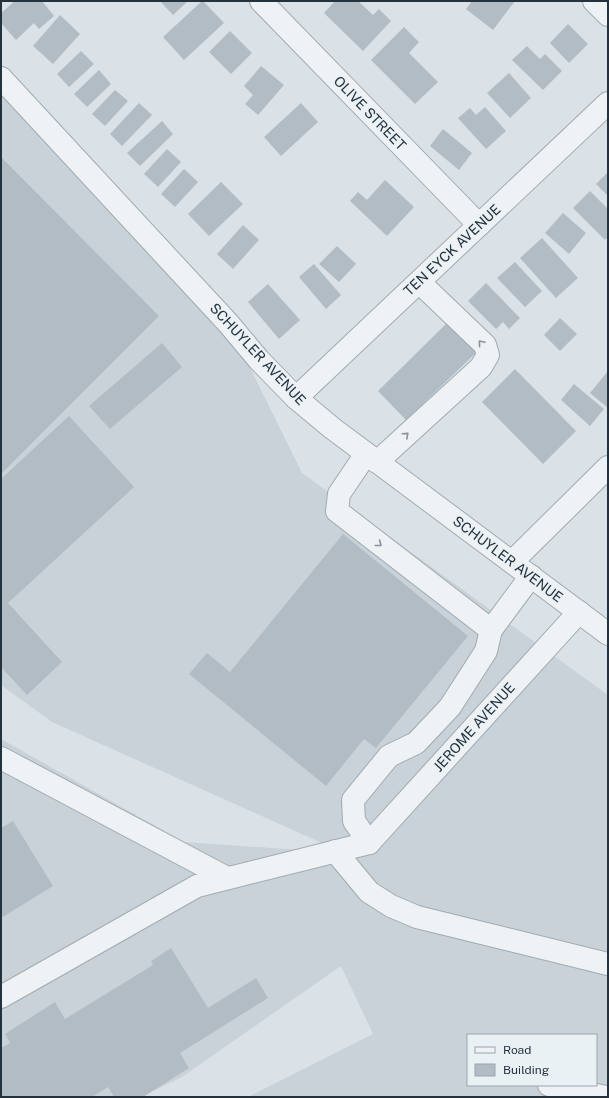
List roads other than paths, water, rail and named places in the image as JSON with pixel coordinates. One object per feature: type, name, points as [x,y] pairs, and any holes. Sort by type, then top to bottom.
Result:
[{"type":"street","name":"OLIVE STREET","points":[[261,1],[479,225]]},
{"type":"street","points":[[594,1],[608,15]]},
{"type":"street","name":"SCHUYLER AVENUE","points":[[1,78],[223,318],[259,360],[296,398],[332,428],[608,634]]},
{"type":"street","name":"TEN EYCK AVENUE","points":[[296,398],[608,103]]},
{"type":"street","points":[[419,282],[485,345],[488,355],[481,367],[372,458],[339,494],[337,511],[491,630]]},
{"type":"street","points":[[512,562],[608,467]]},
{"type":"street","points":[[1,997],[197,886],[369,843],[354,821],[353,800],[389,756],[416,743],[450,707],[486,650],[491,630],[530,576]]},
{"type":"street","name":"JEROME AVENUE","points":[[369,843],[579,612]]},
{"type":"street","points":[[1,758],[227,878]]},
{"type":"street","points":[[334,852],[369,892],[398,909],[418,917],[608,964]]},
{"type":"street","points":[[554,1086],[606,1097]]}]
